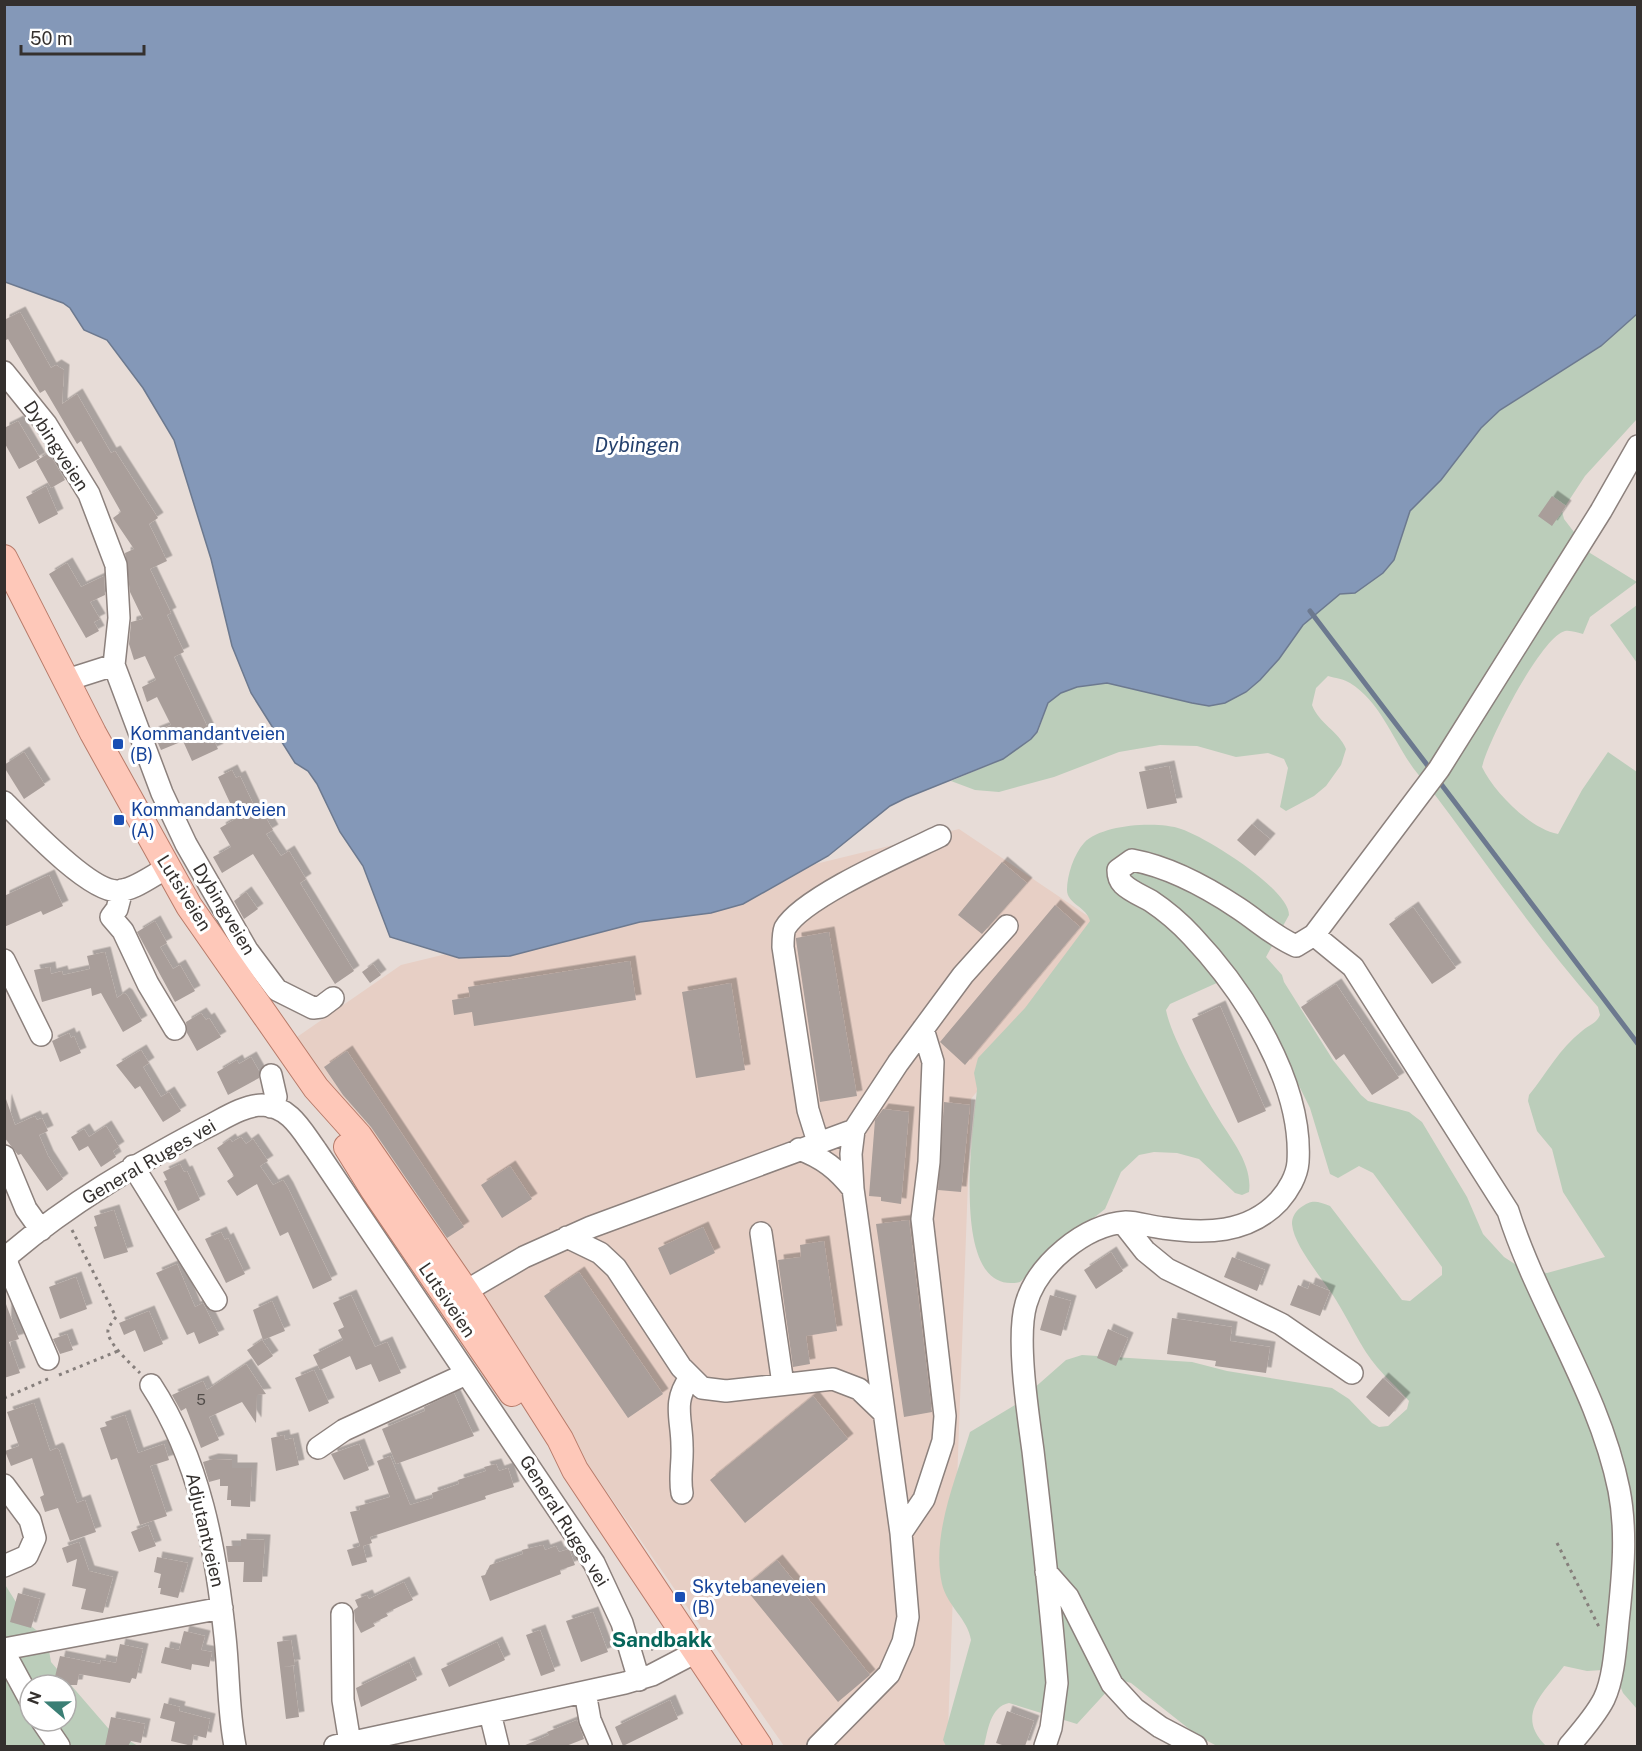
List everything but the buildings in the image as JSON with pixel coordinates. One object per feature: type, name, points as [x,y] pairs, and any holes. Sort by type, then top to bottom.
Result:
[{"type":"main road","name":"Lutsiveien","points":[[4,558],[189,906],[316,1088],[373,1189],[457,1296],[550,1446],[575,1470],[698,1651],[759,1746]]},
{"type":"street","name":"Dybingveien","points":[[4,372],[46,424],[88,494],[116,565],[119,618],[114,665],[171,813],[204,878],[266,979],[285,996],[313,1008],[321,1007],[333,998]]},
{"type":"street","points":[[1045,1746],[1051,1728],[1057,1683],[1026,1398],[1023,1324],[1026,1304],[1040,1275],[1067,1248],[1097,1229],[1123,1223],[1192,1232],[1222,1232],[1243,1226],[1270,1211],[1287,1191],[1298,1165],[1292,1101],[1279,1066],[1256,1021],[1193,937],[1154,903],[1123,885],[1118,877],[1118,870],[1132,860],[1153,864],[1181,875],[1213,893],[1239,908],[1278,938],[1296,946],[1314,935],[1439,769],[1601,511],[1638,446]]},
{"type":"street","points":[[67,680],[114,665]]},
{"type":"street","points":[[4,802],[78,871],[106,888],[122,890],[167,868]]},
{"type":"street","points":[[853,1189],[834,1167],[808,1146],[808,1110],[783,946],[784,930],[796,916],[853,877],[940,836]]},
{"type":"street","points":[[122,890],[117,909],[111,917],[123,932],[148,984],[175,1029]]},
{"type":"street","points":[[818,1746],[889,1674],[903,1642],[908,1617],[902,1533],[853,1189],[851,1154],[854,1130],[963,975],[1007,926]]},
{"type":"street","points":[[1314,935],[1353,967],[1508,1211],[1521,1251],[1549,1307],[1605,1435],[1619,1491],[1624,1538],[1614,1655],[1605,1698],[1569,1746]]},
{"type":"street","points":[[4,960],[41,1035]]},
{"type":"street","points":[[902,1533],[924,1499],[943,1441],[945,1416],[922,1219],[929,1162],[933,1072],[933,1062],[923,1029]]},
{"type":"street","points":[[271,1107],[276,1097],[272,1075]]},
{"type":"street","name":"General Ruges vei","points":[[48,1359],[6,1261],[11,1253],[63,1212],[133,1166],[233,1114],[254,1106],[271,1107],[288,1114],[296,1122],[605,1581],[622,1623],[639,1680]]},
{"type":"street","points":[[457,1296],[567,1237],[854,1130]]},
{"type":"street","points":[[4,1156],[26,1209],[41,1230]]},
{"type":"street","points":[[133,1166],[216,1300]]},
{"type":"street","points":[[1123,1223],[1145,1251],[1167,1269],[1281,1324],[1352,1373]]},
{"type":"street","points":[[761,1233],[783,1384]]},
{"type":"street","points":[[567,1237],[600,1253],[616,1268],[690,1378],[702,1388],[719,1391],[833,1379],[861,1370],[876,1359]]},
{"type":"street","points":[[318,1448],[344,1431],[466,1374]]},
{"type":"street","points":[[682,1493],[679,1478],[683,1449],[679,1403],[681,1391],[690,1378]]},
{"type":"street","points":[[833,1379],[859,1389],[883,1412]]},
{"type":"street","name":"Adjutantveien","points":[[4,1650],[222,1608],[208,1530],[189,1459],[176,1427],[151,1385]]},
{"type":"street","points":[[4,1485],[30,1520],[35,1538],[27,1556],[4,1566]]},
{"type":"street","points":[[1046,1572],[1068,1597],[1112,1684],[1135,1709],[1160,1727],[1197,1746]]},
{"type":"street","points":[[222,1608],[235,1746]]},
{"type":"street","points":[[342,1614],[342,1745],[639,1680],[698,1651]]},
{"type":"street","points":[[4,1650],[18,1677]]},
{"type":"street","points":[[585,1692],[590,1719],[601,1746]]},
{"type":"street","points":[[490,1713],[498,1746]]},
{"type":"street","points":[[50,1733],[59,1746]]},
{"type":"path","points":[[63,1212],[116,1317],[108,1329],[108,1335],[118,1351],[151,1385]]},
{"type":"path","points":[[1557,1543],[1614,1655]]},
{"type":"shaded area","points":[[959,829],[1107,929],[971,1099],[948,1730],[975,1746],[784,1746],[435,1245],[297,1037],[401,965]]},
{"type":"green space","points":[[1637,314],[1637,419],[1585,476],[1562,511],[1564,519],[1590,553],[1637,582],[1590,617],[1583,634],[1565,631],[1543,651],[1505,714],[1482,767],[1495,787],[1514,808],[1536,825],[1558,834],[1582,790],[1608,752],[1637,772],[1637,1709],[1623,1693],[1617,1678],[1603,1670],[1587,1671],[1564,1666],[1541,1695],[1533,1714],[1533,1724],[1537,1735],[1546,1746],[1217,1746],[1198,1736],[1131,1683],[1124,1681],[1110,1688],[1077,1724],[1009,1703],[1003,1705],[994,1714],[984,1746],[946,1746],[943,1740],[971,1640],[966,1625],[948,1599],[942,1584],[939,1565],[940,1546],[942,1527],[952,1488],[970,1432],[1015,1405],[1066,1360],[1082,1355],[1192,1362],[1227,1371],[1332,1388],[1349,1399],[1372,1423],[1379,1427],[1388,1426],[1407,1409],[1409,1401],[1365,1351],[1336,1300],[1298,1243],[1292,1224],[1293,1217],[1300,1208],[1311,1202],[1330,1206],[1402,1300],[1410,1301],[1442,1275],[1442,1267],[1373,1173],[1359,1166],[1338,1178],[1330,1174],[1310,1108],[1264,1015],[1219,982],[1170,1004],[1166,1010],[1188,1064],[1244,1161],[1248,1171],[1249,1192],[1242,1195],[1235,1193],[1199,1159],[1177,1153],[1154,1152],[1139,1155],[1121,1172],[1105,1209],[1067,1239],[1020,1282],[997,1280],[982,1264],[974,1237],[970,1205],[970,1170],[977,1089],[974,1073],[978,1058],[1025,1008],[1090,921],[1085,912],[1070,899],[1067,890],[1074,859],[1084,843],[1092,837],[1117,828],[1131,826],[1159,825],[1181,829],[1226,853],[1261,878],[1276,892],[1285,904],[1289,915],[1266,957],[1282,975],[1284,982],[1333,1060],[1361,1095],[1368,1101],[1409,1112],[1422,1122],[1467,1197],[1483,1234],[1504,1257],[1524,1270],[1547,1273],[1605,1257],[1563,1192],[1552,1149],[1537,1131],[1528,1101],[1529,1095],[1560,1053],[1598,1018],[1600,1015],[1598,1007],[1531,925],[1416,772],[1373,704],[1350,683],[1328,676],[1316,688],[1312,705],[1315,712],[1339,737],[1346,749],[1341,765],[1326,786],[1314,796],[1286,811],[1280,807],[1288,768],[1284,759],[1268,753],[1236,757],[1197,746],[1160,745],[1119,752],[1054,777],[999,792],[975,790],[951,781],[1003,759],[1031,739],[1038,732],[1048,703],[1061,693],[1077,687],[1107,683],[1125,685],[1209,706],[1246,692],[1279,659],[1303,625],[1340,594],[1355,593],[1383,573],[1394,560],[1410,511],[1441,480],[1481,428],[1500,410],[1601,346]]},
{"type":"green space","points":[[1637,605],[1637,663],[1610,625]]},
{"type":"green space","points":[[4,1583],[31,1626],[41,1634],[48,1645],[51,1662],[60,1673],[18,1673],[18,1733],[78,1733],[78,1693],[108,1728],[138,1746],[5,1746]]},
{"type":"water","name":"Dybingen","points":[[5,4],[1637,5],[1637,314],[1601,346],[1500,410],[1481,428],[1441,480],[1410,511],[1394,560],[1383,573],[1355,593],[1340,594],[1303,625],[1279,659],[1246,692],[1225,703],[1209,706],[1107,683],[1077,687],[1061,693],[1048,703],[1037,732],[1003,759],[890,806],[828,856],[743,904],[711,913],[640,922],[510,956],[459,958],[390,937],[363,866],[340,832],[317,784],[308,771],[295,763],[251,693],[232,646],[211,559],[174,440],[143,388],[107,340],[84,330],[70,308],[63,303],[5,282]]},
{"type":"waterway","points":[[1310,611],[1431,770]]},
{"type":"waterway","points":[[1438,780],[1638,1044]]},
{"type":"place","name":"Kommandantveien (B)","points":[[118,744]]},
{"type":"place","name":"Kommandantveien (A)","points":[[119,820]]},
{"type":"place","name":"Skytebaneveien (B)","points":[[680,1597]]},
{"type":"district","name":"Sandbakk","points":[[662,1640]]}]
